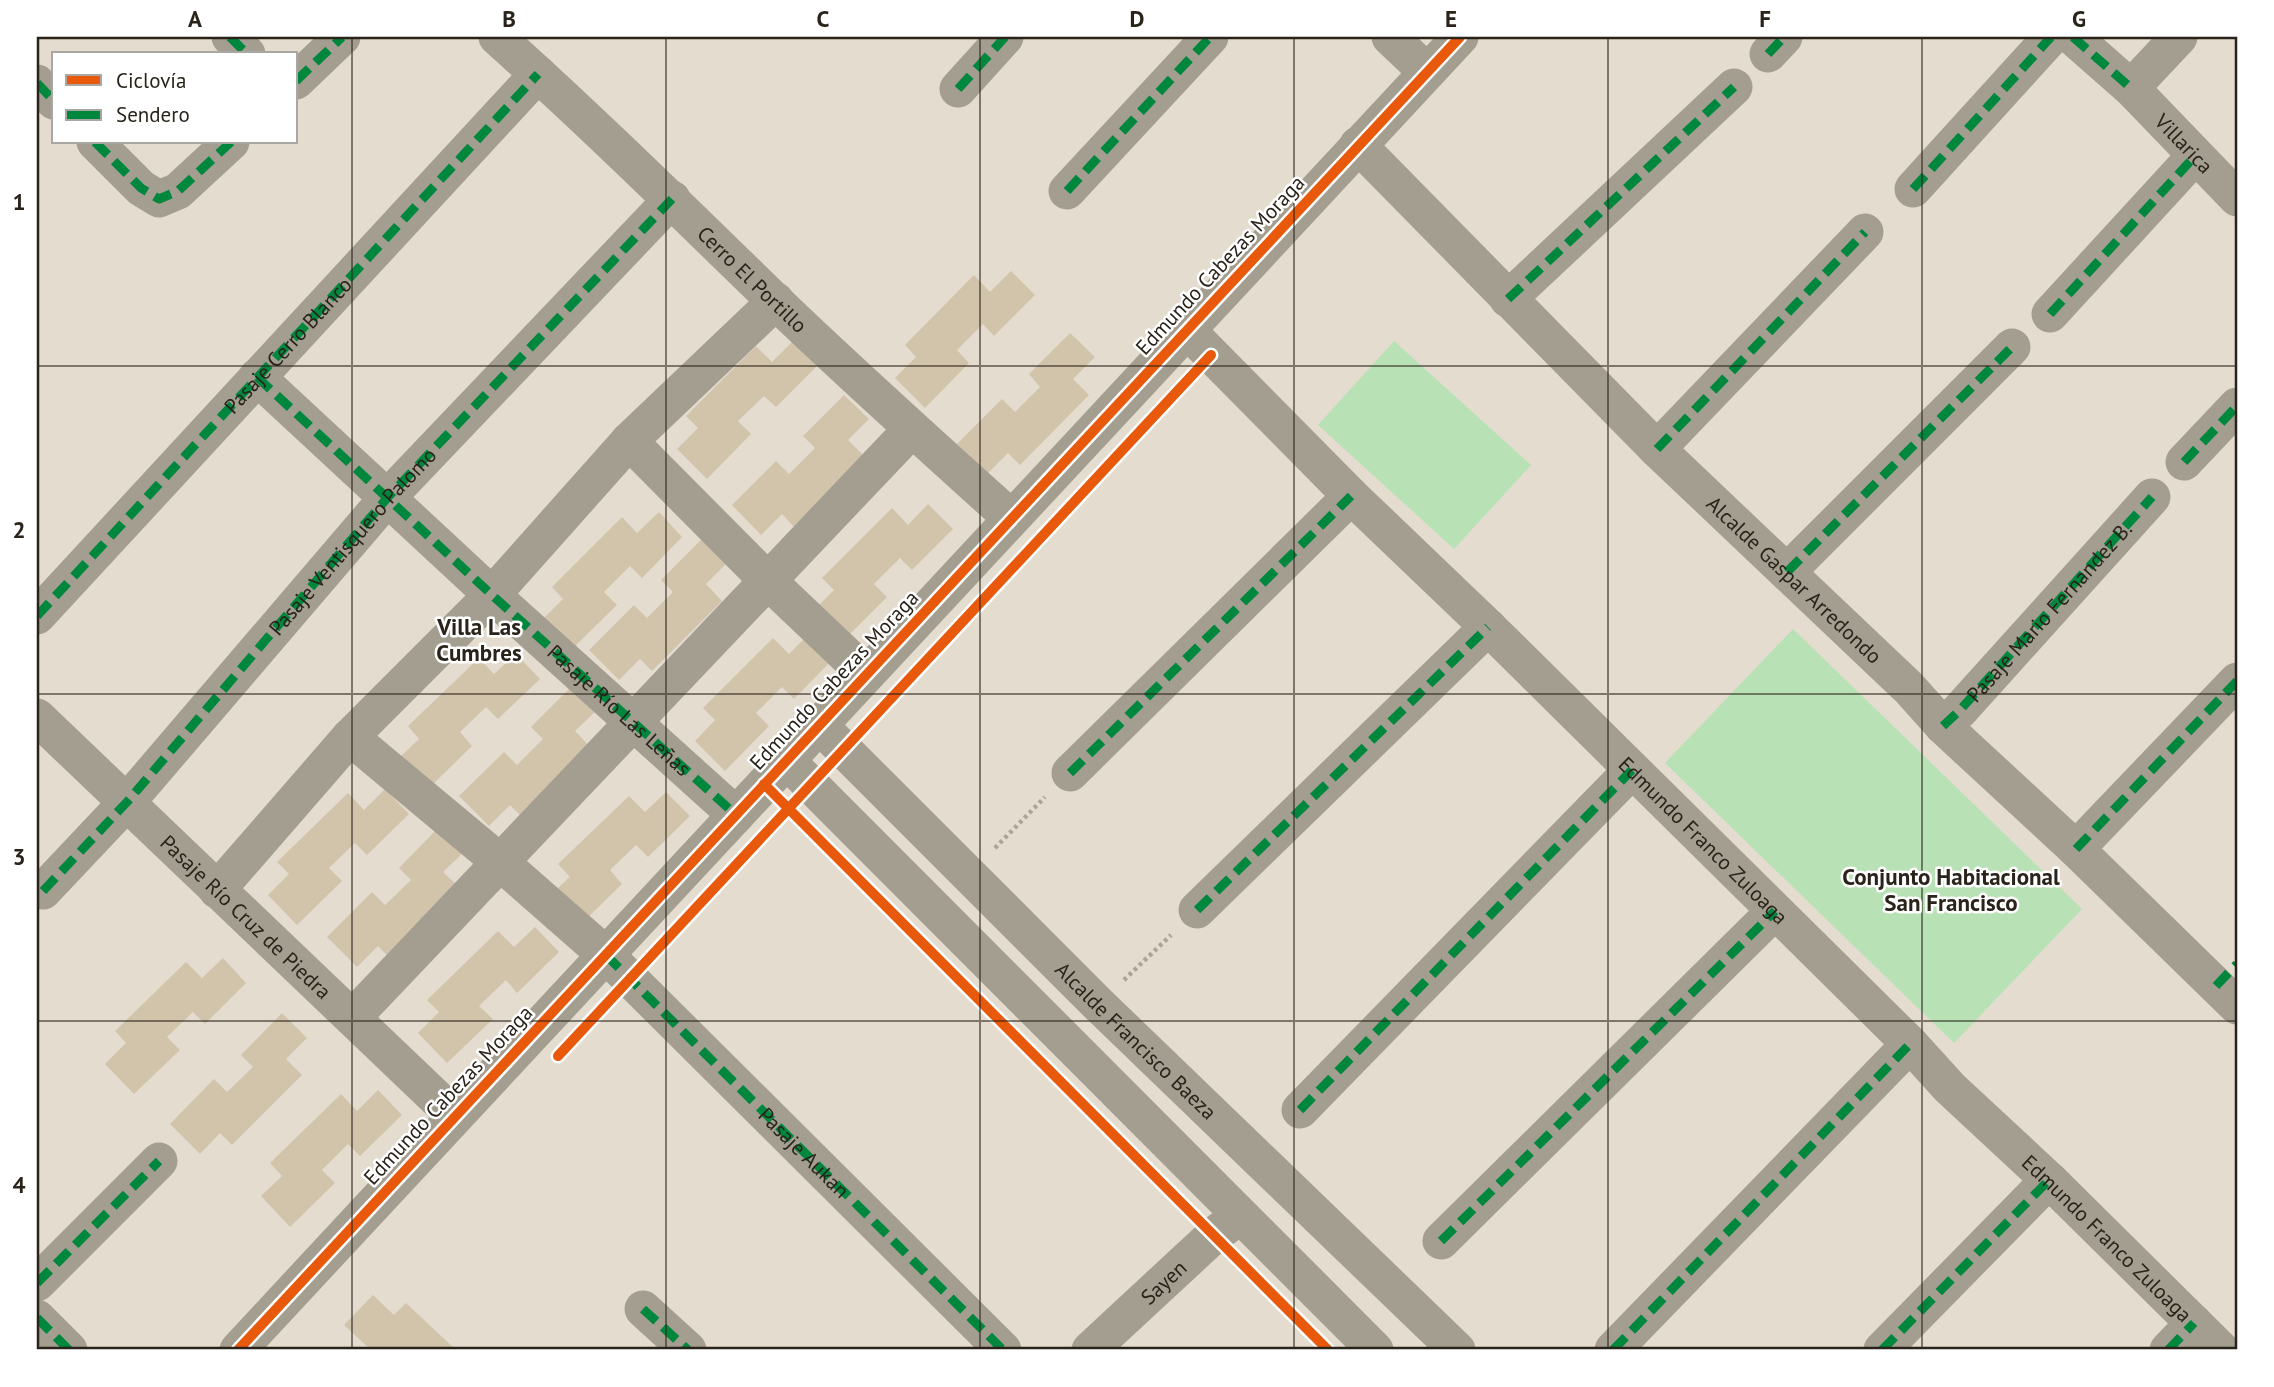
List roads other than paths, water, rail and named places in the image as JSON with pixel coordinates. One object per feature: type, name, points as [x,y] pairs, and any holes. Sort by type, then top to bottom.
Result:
[{"type":"street","points":[[230,37],[245,52]]},
{"type":"street","points":[[298,79],[342,37]]},
{"type":"street","name":"Cerro El Portillo","points":[[497,37],[672,199],[912,429],[1010,517]]},
{"type":"street","points":[[958,89],[1005,37]]},
{"type":"street","points":[[1067,191],[1210,37]]},
{"type":"street","points":[[1390,37],[1427,72]]},
{"type":"street","name":"Edmundo Cabezas Moraga","points":[[238,1350],[820,726],[1010,517],[1460,37]]},
{"type":"street","points":[[1913,189],[2051,37]]},
{"type":"street","name":"Villarica","points":[[2073,37],[2131,88],[2237,198]]},
{"type":"street","points":[[2131,88],[2179,37]]},
{"type":"street","name":"Pasaje Cerro Blanco","points":[[37,616],[538,74]]},
{"type":"street","points":[[37,83],[52,99]]},
{"type":"street","points":[[1508,299],[1734,88]]},
{"type":"street","points":[[97,144],[141,188],[159,199],[178,191],[229,144]]},
{"type":"street","name":"Alcalde Gaspar Arredondo","points":[[1358,145],[1657,449],[1909,688],[1942,726],[2230,985]]},
{"type":"street","points":[[2050,314],[2195,156]]},
{"type":"street","name":"Pasaje Ventisquero Palomo","points":[[43,891],[127,802],[388,497],[672,199]]},
{"type":"street","points":[[1657,449],[1865,232]]},
{"type":"street","points":[[217,890],[350,737],[492,595],[629,441],[776,301]]},
{"type":"street","name":"Edmundo Franco Zuloaga","points":[[1187,330],[1351,496],[1910,1044],[1950,1088],[2049,1180],[2221,1350]]},
{"type":"street","points":[[1787,572],[2012,347]]},
{"type":"street","name":"Pasaje Río Las Leñas","points":[[257,377],[492,595],[736,815]]},
{"type":"street","points":[[2184,462],[2237,406]]},
{"type":"street","points":[[353,1017],[912,429]]},
{"type":"street","points":[[629,441],[767,580],[866,674]]},
{"type":"street","points":[[1070,773],[1351,496]]},
{"type":"street","name":"Pasaje Mario Fernandez B.","points":[[1942,726],[1960,710],[2152,497]]},
{"type":"street","points":[[1197,910],[1488,628]]},
{"type":"street","points":[[2076,849],[2237,681]]},
{"type":"street","name":"Pasaje Río Cruz de Piedra","points":[[37,717],[455,1116]]},
{"type":"street","name":"Alcalde Francisco Baeza","points":[[820,726],[1099,1005],[1457,1350]]},
{"type":"street","name":"Pasaje Aukan","points":[[350,737],[606,955],[1003,1350]]},
{"type":"street","points":[[786,760],[1375,1350]]},
{"type":"street","points":[[1300,1110],[1632,769]]},
{"type":"street","points":[[1441,1241],[1775,911]]},
{"type":"street","points":[[1614,1350],[1910,1044]]},
{"type":"street","points":[[37,1283],[159,1161]]},
{"type":"street","points":[[1882,1350],[2049,1180]]},
{"type":"street","name":"Sayen","points":[[1090,1350],[1214,1235],[1240,1216]]},
{"type":"street","points":[[643,1308],[688,1350]]},
{"type":"street","points":[[37,1318],[69,1350]]},
{"type":"street","points":[[2168,1350],[2194,1323]]},
{"type":"district","name":"Villa Las Cumbres","points":[[479,639]]},
{"type":"district","name":"Conjunto Habitacional San Francisco","points":[[1951,889]]}]
